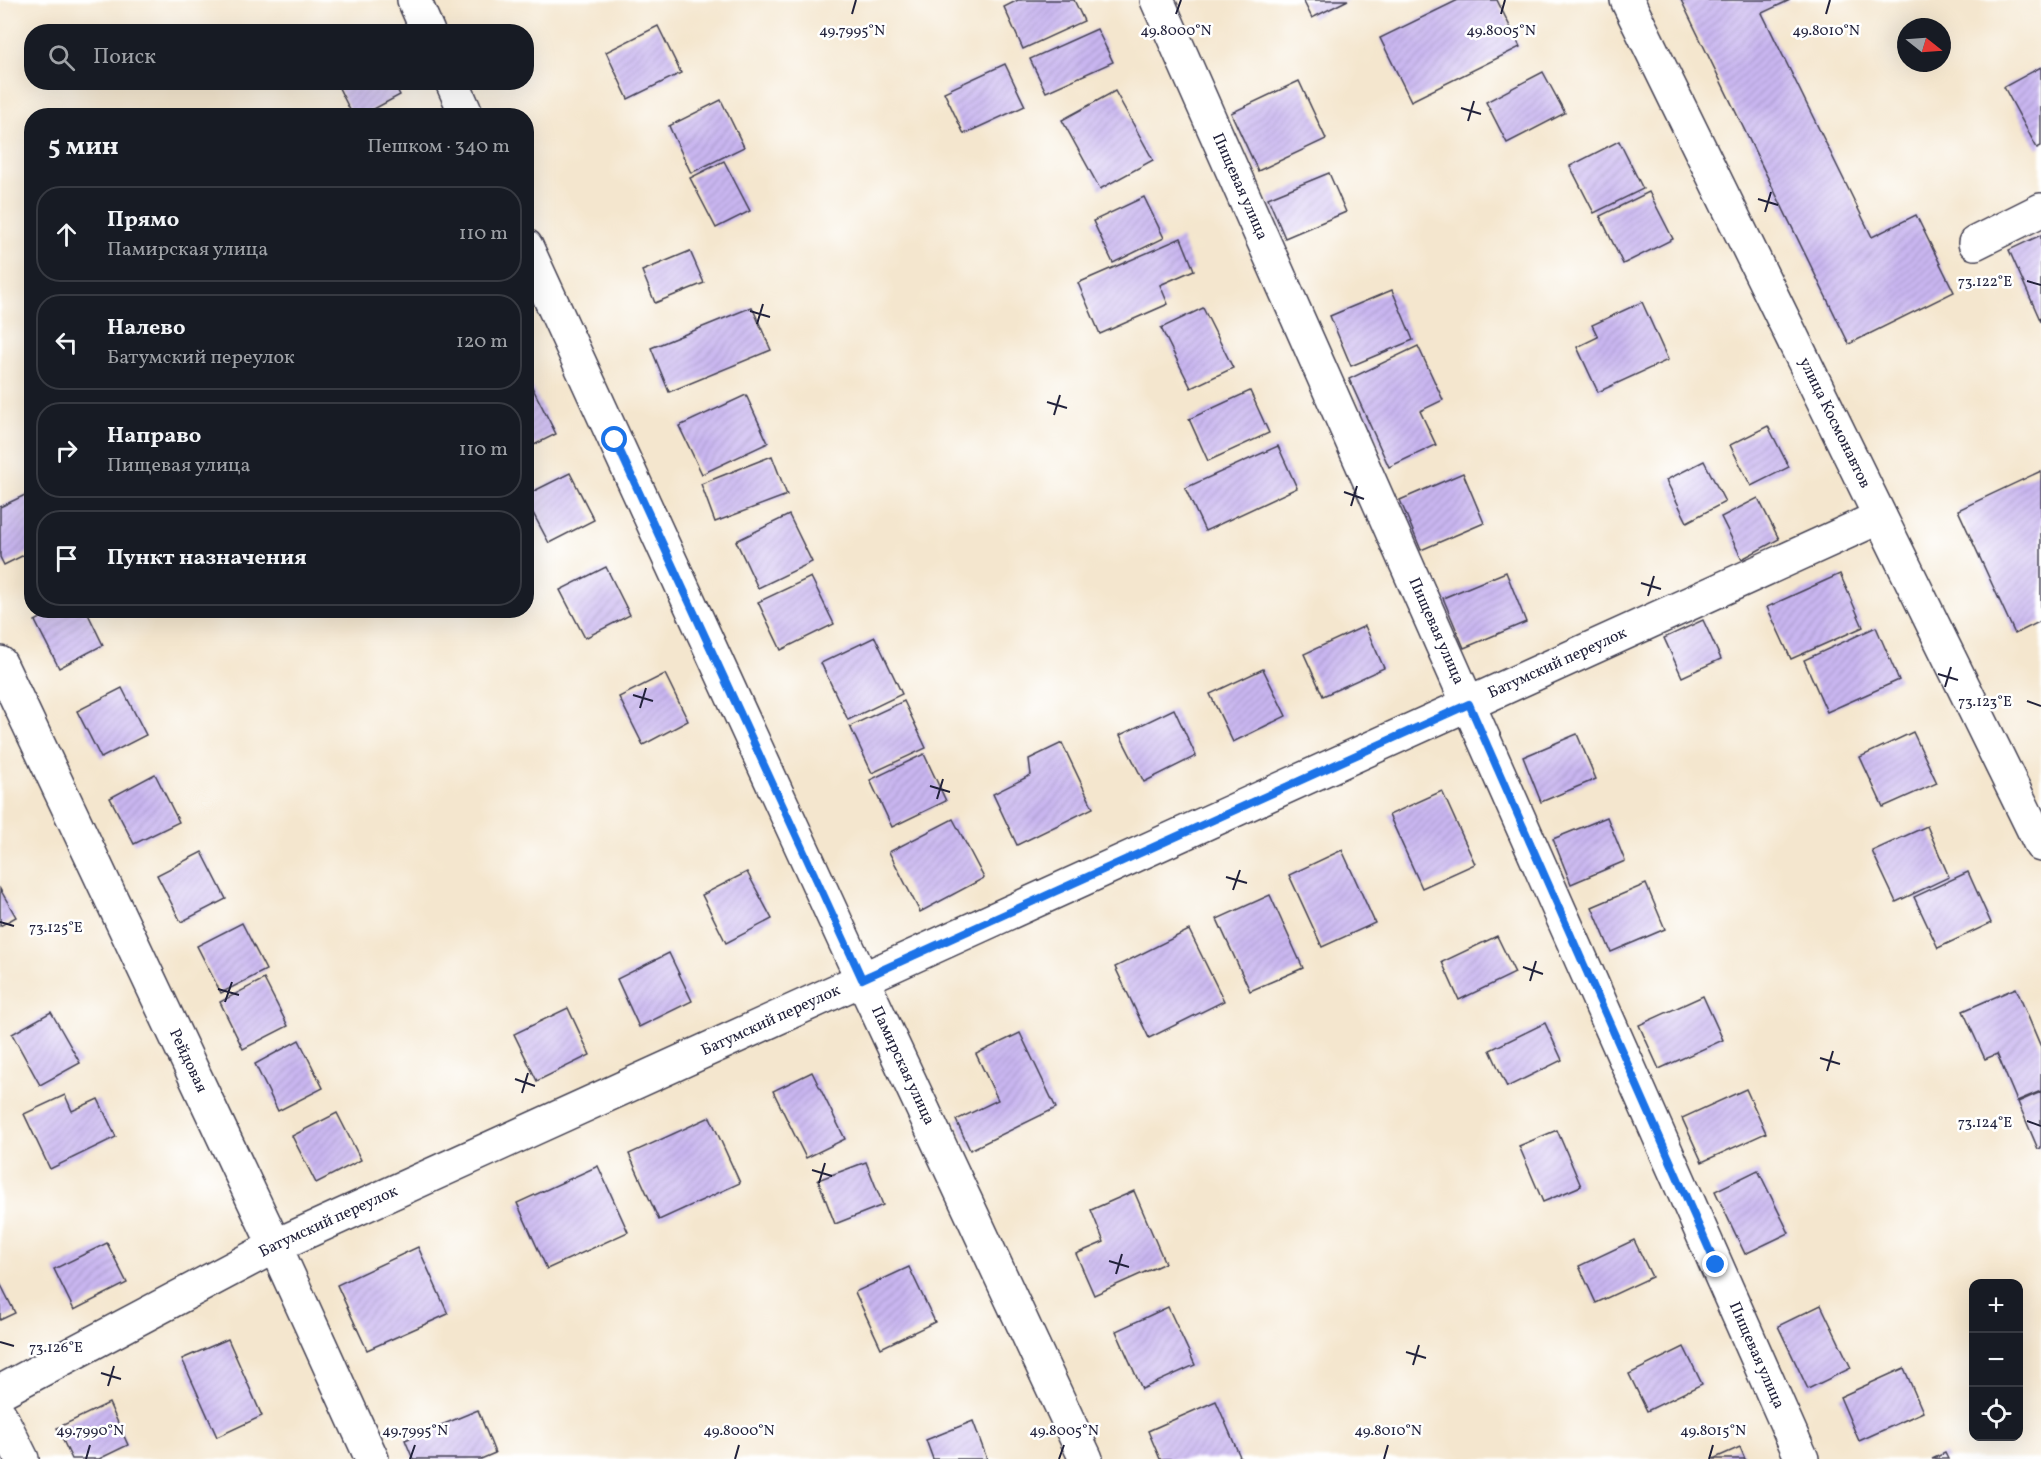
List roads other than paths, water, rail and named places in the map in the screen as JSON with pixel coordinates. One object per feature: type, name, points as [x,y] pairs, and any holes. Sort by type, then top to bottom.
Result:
[{"type":"street","points":[[414,0],[424,24]]},
{"type":"street","name":"Пищевая улица","points":[[1157,0],[1802,1459]]},
{"type":"street","name":"улица Космонавтов","points":[[1627,0],[2041,845]]},
{"type":"street","points":[[456,90],[463,108]]},
{"type":"street","points":[[1975,243],[2041,210]]},
{"type":"street","name":"Памирская улица","points":[[534,263],[862,979],[1086,1459]]},
{"type":"street","name":"Батумский переулок","points":[[0,1392],[275,1246],[1880,517]]},
{"type":"street","name":"Рейдовая","points":[[0,663],[275,1246],[372,1459]]},
{"type":"street","points":[[0,1415],[22,1459]]}]
